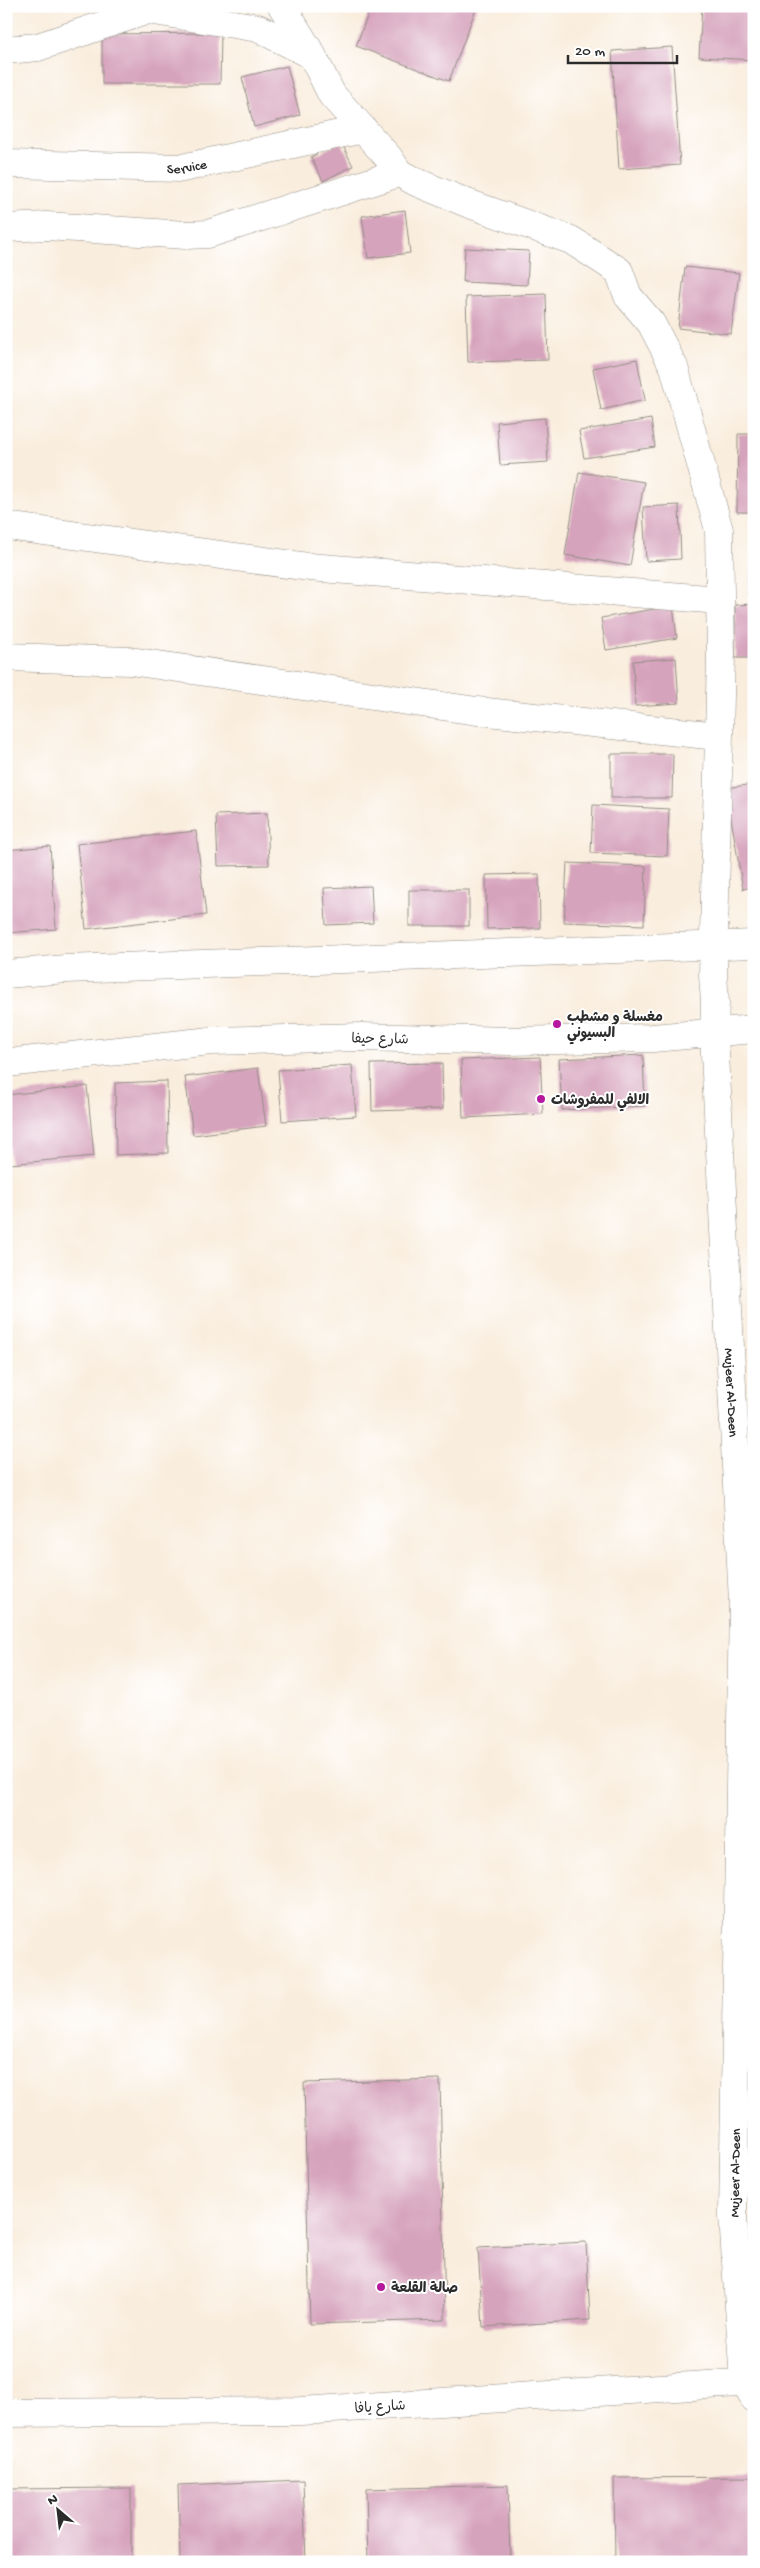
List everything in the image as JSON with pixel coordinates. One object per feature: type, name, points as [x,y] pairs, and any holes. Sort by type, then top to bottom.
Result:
[{"type":"street","points":[[6,228],[46,226],[186,235],[208,234],[399,173],[332,96],[312,55],[282,6]]},
{"type":"street","points":[[6,50],[38,47],[148,10],[258,28],[312,55]]},
{"type":"street","name":"Service","points":[[6,164],[182,168],[363,130]]},
{"type":"street","name":"Mujeer Al-Deen","points":[[399,173],[467,203],[571,240],[619,271],[628,296],[651,323],[674,367],[719,530],[720,600],[714,1034],[748,1603],[745,2054],[732,2216],[750,2387]]},
{"type":"street","points":[[6,526],[309,567],[720,600]]},
{"type":"street","points":[[6,658],[130,661],[478,711],[718,736]]},
{"type":"street","points":[[6,974],[85,968],[754,944]]},
{"type":"street","name":"شارع حيفا","points":[[6,1063],[211,1041],[362,1037],[510,1041],[653,1038],[754,1029]]},
{"type":"street","name":"شارع يافا","points":[[6,2413],[301,2411],[750,2387]]},
{"type":"building","points":[[371,6],[477,6],[449,81],[356,46]]},
{"type":"building","points":[[702,6],[754,6],[754,60],[699,57]]},
{"type":"building","points":[[221,33],[220,84],[102,84],[102,34]]},
{"type":"building","points":[[672,47],[680,165],[619,169],[612,51]]},
{"type":"building","points":[[287,66],[300,115],[254,127],[242,77]]},
{"type":"building","points":[[341,142],[353,166],[323,181],[311,157]]},
{"type":"building","points":[[405,210],[410,253],[368,258],[362,216]]},
{"type":"building","points":[[465,248],[529,251],[527,285],[463,282]]},
{"type":"building","points":[[685,267],[739,273],[731,334],[678,328]]},
{"type":"building","points":[[546,294],[548,360],[468,362],[466,297]]},
{"type":"building","points":[[637,359],[645,400],[601,410],[593,368]]},
{"type":"building","points":[[545,418],[548,462],[500,465],[497,422]]},
{"type":"building","points":[[651,419],[655,447],[584,458],[579,431]]},
{"type":"building","points":[[738,434],[754,434],[754,512],[737,512]]},
{"type":"building","points":[[579,472],[644,482],[630,566],[565,555]]},
{"type":"building","points":[[679,505],[681,559],[646,561],[643,507]]},
{"type":"building","points":[[753,560],[754,595],[748,595]]},
{"type":"building","points":[[754,604],[754,658],[735,658],[735,605]]},
{"type":"building","points":[[673,606],[677,638],[606,650],[601,618]]},
{"type":"building","points":[[676,658],[679,703],[635,706],[633,661]]},
{"type":"building","points":[[611,754],[673,754],[672,798],[611,798]]},
{"type":"building","points":[[754,784],[754,887],[743,889],[726,788]]},
{"type":"building","points":[[593,805],[669,809],[667,856],[591,853]]},
{"type":"building","points":[[267,813],[269,865],[218,866],[216,815]]},
{"type":"building","points":[[196,831],[206,915],[86,929],[77,844]]},
{"type":"building","points":[[50,846],[56,929],[6,933],[6,850]]},
{"type":"building","points":[[567,863],[646,866],[644,925],[564,922]]},
{"type":"building","points":[[539,874],[540,928],[487,929],[486,875]]},
{"type":"building","points":[[371,886],[373,923],[326,925],[324,888]]},
{"type":"building","points":[[409,890],[469,890],[469,926],[409,926]]},
{"type":"building","points":[[643,1055],[645,1106],[562,1110],[559,1059]]},
{"type":"building","points":[[540,1057],[543,1114],[463,1118],[461,1060]]},
{"type":"building","points":[[442,1063],[443,1109],[372,1111],[371,1064]]},
{"type":"building","points":[[352,1065],[356,1116],[282,1121],[278,1070]]},
{"type":"building","points":[[258,1068],[266,1126],[193,1135],[185,1077]]},
{"type":"building","points":[[167,1081],[168,1153],[116,1155],[115,1083]]},
{"type":"building","points":[[87,1086],[94,1156],[10,1164],[6,1095]]},
{"type":"building","points":[[440,2079],[445,2320],[310,2324],[304,2083]]},
{"type":"building","points":[[586,2242],[590,2320],[483,2327],[478,2248]]},
{"type":"building","points":[[754,2477],[754,2562],[615,2562],[614,2478]]},
{"type":"building","points":[[303,2480],[306,2562],[180,2562],[178,2485]]},
{"type":"building","points":[[508,2485],[510,2562],[368,2562],[366,2489]]},
{"type":"building","points":[[131,2488],[131,2562],[6,2562],[6,2489]]},
{"type":"place","name":"مغسلة و مشطب البسيوني","points":[[557,1024]]},
{"type":"place","name":"الالفي للمفروشات","points":[[541,1099]]},
{"type":"place","name":"صالة القلعة","points":[[381,2287]]}]
